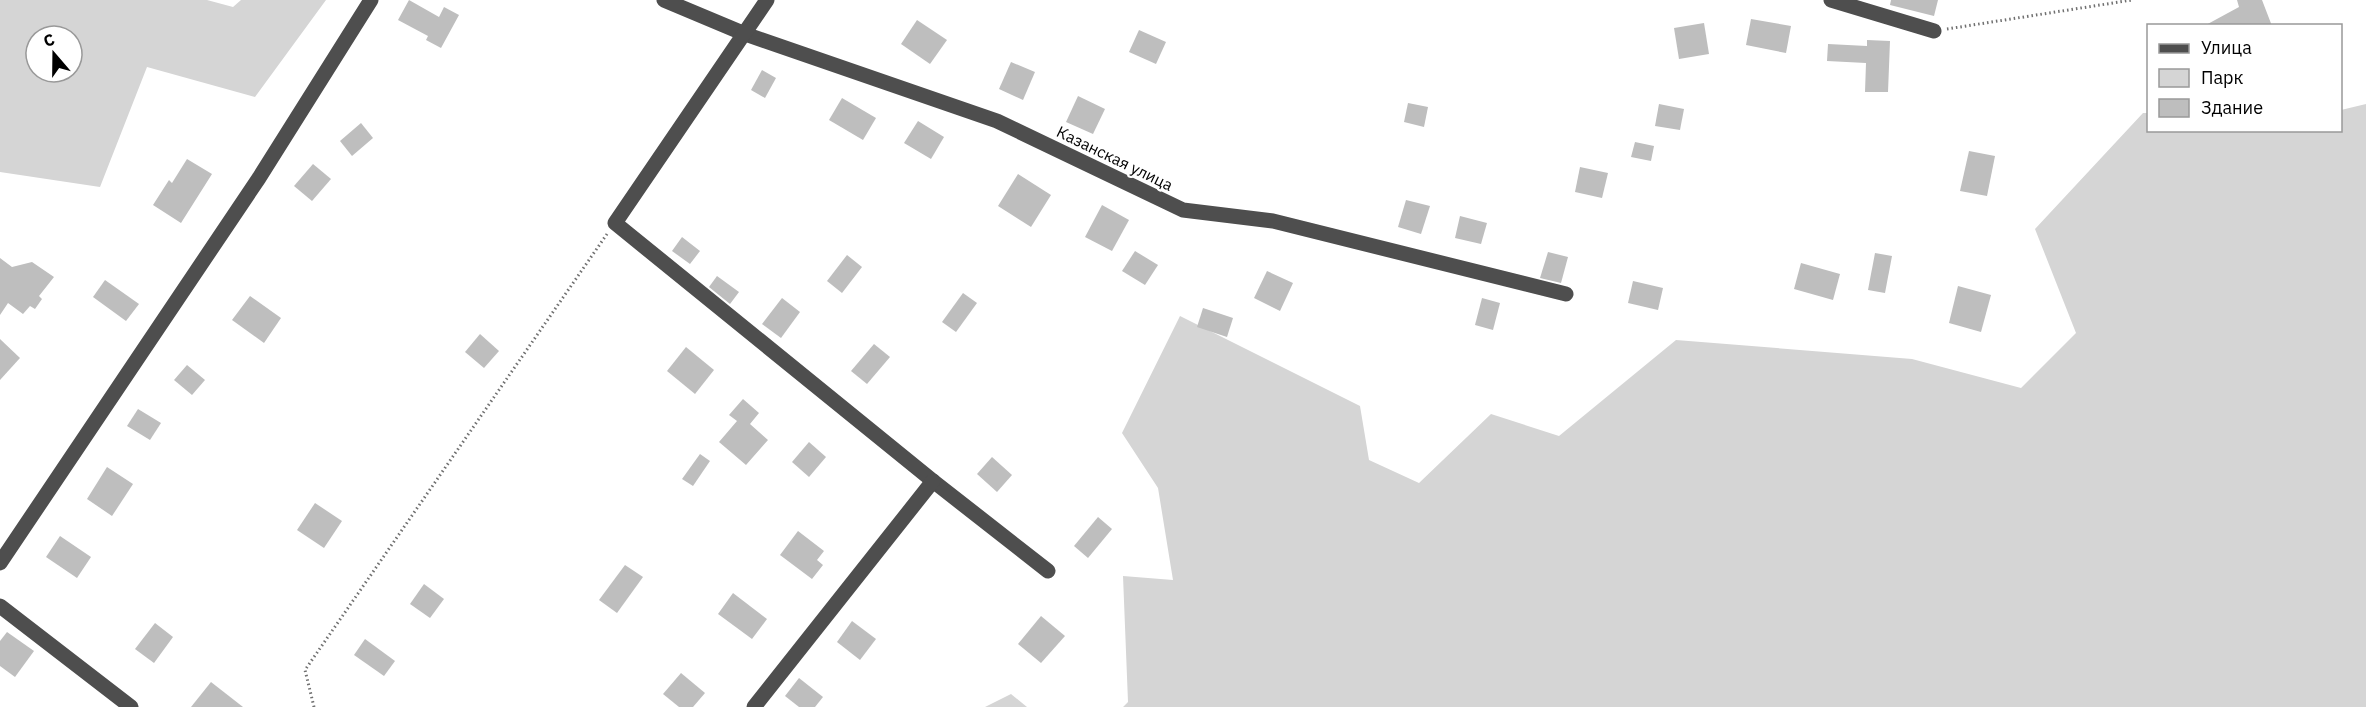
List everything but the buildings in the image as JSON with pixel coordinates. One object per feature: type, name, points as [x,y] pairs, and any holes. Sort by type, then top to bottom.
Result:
[{"type":"street","points":[[0,563],[259,178],[371,0]]},
{"type":"street","name":"Казанская улица","points":[[664,0],[746,34],[997,121],[1183,210],[1273,221],[1566,294]]},
{"type":"street","points":[[767,0],[615,223],[933,482],[1048,572]]},
{"type":"street","points":[[1831,0],[1934,31]]},
{"type":"street","points":[[754,707],[933,482]]},
{"type":"street","points":[[0,606],[131,707]]},
{"type":"path","points":[[1934,31],[2132,0]]},
{"type":"path","points":[[314,707],[305,670],[615,223]]},
{"type":"green space","points":[[0,0],[207,0],[233,7],[241,0],[326,0],[255,97],[147,67],[100,187],[0,172]]},
{"type":"green space","points":[[2366,104],[2366,707],[1123,707],[1128,702],[1123,576],[1173,580],[1158,488],[1122,433],[1180,316],[1360,406],[1369,460],[1419,483],[1491,414],[1559,436],[1676,340],[1912,359],[2021,388],[2076,333],[2035,229],[2143,113],[2147,113],[2147,132],[2342,132],[2342,110]]},
{"type":"green space","points":[[1011,694],[1027,707],[985,707]]}]
